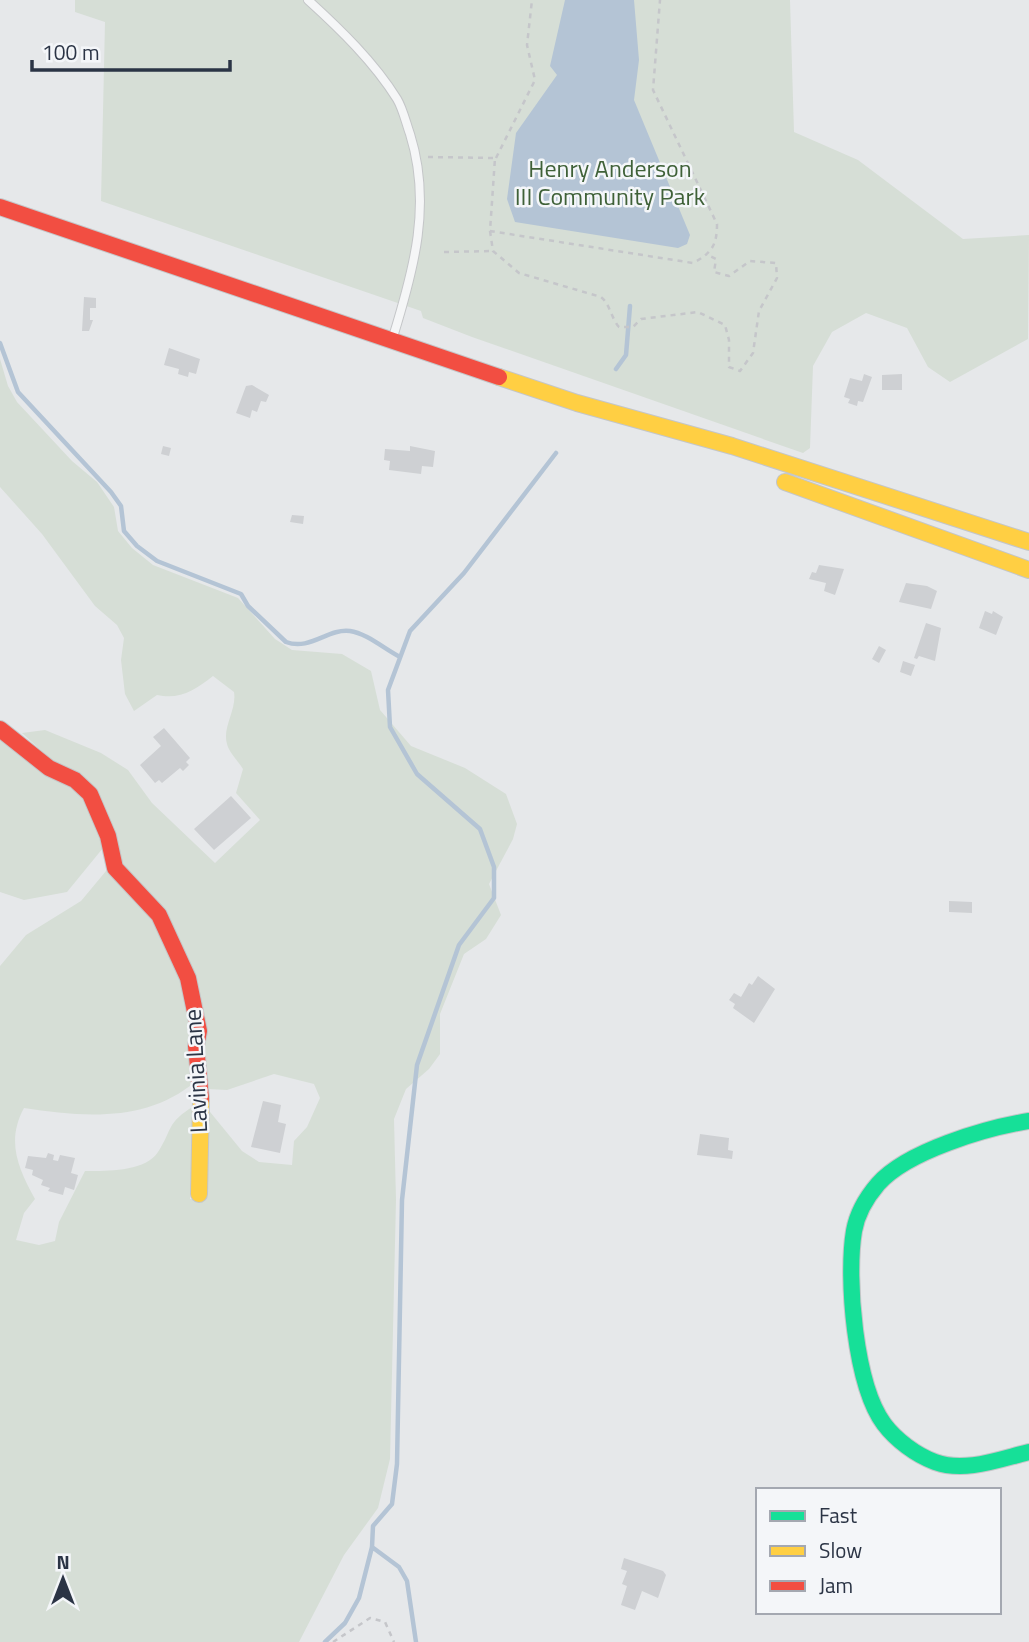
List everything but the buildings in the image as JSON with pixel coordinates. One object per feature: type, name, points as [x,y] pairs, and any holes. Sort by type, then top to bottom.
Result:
[{"type":"main road","points":[[0,207],[577,403],[732,446],[1029,542]]},
{"type":"main road","points":[[577,403],[643,432],[749,469]]},
{"type":"main road","points":[[773,478],[1029,570]]},
{"type":"main road","name":"Lavinia Lane","points":[[0,729],[90,794],[108,836],[115,868],[159,915],[188,978],[199,1031],[196,1046],[201,1085],[199,1194]]},
{"type":"main road","points":[[1029,1121],[1006,1122],[892,1171],[876,1187],[860,1210],[853,1233],[849,1264],[858,1346],[879,1418],[912,1451],[939,1464],[971,1466],[1029,1452]]},
{"type":"lane","points":[[308,0],[367,59],[398,101],[417,158],[420,230],[410,283],[392,339]]},
{"type":"path","points":[[532,0],[527,46],[535,80],[495,158],[490,231],[493,251],[519,273],[601,297],[619,327],[633,327],[641,319],[698,312],[724,325],[729,340],[729,367],[740,371],[753,353],[760,311],[777,278],[776,263],[750,261],[729,276],[714,272],[716,259],[708,255]]},
{"type":"path","points":[[490,231],[693,263],[708,255],[717,242],[717,224],[653,90],[660,0]]},
{"type":"path","points":[[417,158],[495,158]]},
{"type":"path","points":[[444,252],[493,251]]},
{"type":"path","points":[[333,1642],[370,1618],[385,1622],[394,1642]]},
{"type":"green space","name":"Henry Anderson III Community Park","points":[[75,0],[790,0],[794,132],[858,160],[963,239],[1029,235],[1028,339],[950,382],[928,367],[907,328],[866,313],[832,332],[813,366],[810,448],[803,453],[472,337],[423,318],[421,311],[101,201],[105,22],[75,12]]},
{"type":"green space","points":[[0,359],[8,386],[17,402],[72,461],[97,482],[114,507],[118,531],[132,548],[153,565],[238,598],[275,639],[292,650],[342,654],[371,671],[380,710],[411,746],[465,768],[506,794],[517,824],[513,839],[489,884],[501,915],[486,939],[464,954],[440,1014],[440,1054],[429,1069],[406,1089],[394,1119],[396,1200],[390,1459],[378,1508],[344,1555],[299,1642],[0,1642],[0,966],[26,935],[81,901],[106,871],[114,872],[155,916],[172,963],[183,981],[187,1015],[193,1032],[190,1042],[196,1081],[177,1095],[157,1104],[114,1114],[24,1108],[16,1132],[16,1154],[35,1199],[24,1213],[16,1240],[39,1245],[55,1241],[59,1222],[85,1171],[125,1169],[152,1159],[174,1122],[194,1106],[190,1199],[204,1199],[206,1107],[242,1151],[259,1162],[292,1165],[294,1141],[307,1127],[320,1098],[314,1084],[274,1074],[227,1090],[208,1089],[202,1050],[205,1037],[194,977],[165,911],[123,868],[114,829],[95,789],[80,775],[54,762],[22,733],[45,730],[101,753],[128,770],[152,803],[215,863],[260,820],[236,793],[243,769],[230,750],[226,738],[234,692],[213,676],[187,693],[157,695],[134,711],[125,694],[121,660],[124,638],[117,625],[95,606],[42,534],[0,487]]},
{"type":"green space","points":[[0,739],[85,797],[103,848],[67,892],[24,900],[0,892]]},
{"type":"water","points":[[565,0],[634,0],[639,60],[634,100],[690,235],[687,244],[678,248],[515,222],[507,199],[516,133],[557,75],[550,66]]},
{"type":"waterway","points":[[616,369],[626,355],[630,306]]},
{"type":"waterway","points":[[0,343],[18,392],[111,492],[121,506],[124,531],[137,546],[157,561],[241,594],[248,606],[286,642],[303,644],[334,633],[350,631],[369,638],[400,657]]},
{"type":"waterway","points":[[325,1642],[345,1623],[359,1598],[372,1547],[373,1526],[392,1504],[397,1464],[402,1200],[417,1065],[459,945],[494,898],[494,867],[480,829],[417,774],[390,727],[388,690],[410,631],[464,573],[556,453]]},
{"type":"waterway","points":[[372,1547],[399,1567],[407,1581],[416,1642]]},
{"type":"traffic: fast","points":[[1029,1121],[991,1129],[948,1143],[927,1151],[891,1172],[878,1184],[857,1218],[851,1275],[855,1330],[866,1384],[874,1406],[894,1436],[921,1455],[946,1465],[970,1466],[1029,1452]]},
{"type":"traffic: slow","points":[[499,377],[577,403],[732,446],[1029,542]]},
{"type":"traffic: slow","points":[[785,482],[1029,570]]},
{"type":"traffic: slow","points":[[199,1194],[201,1099]]},
{"type":"traffic: jam","points":[[0,207],[499,377]]},
{"type":"traffic: jam","points":[[0,729],[49,768],[75,780],[90,794],[108,836],[115,868],[159,915],[188,978],[199,1031],[196,1046],[201,1099]]}]
